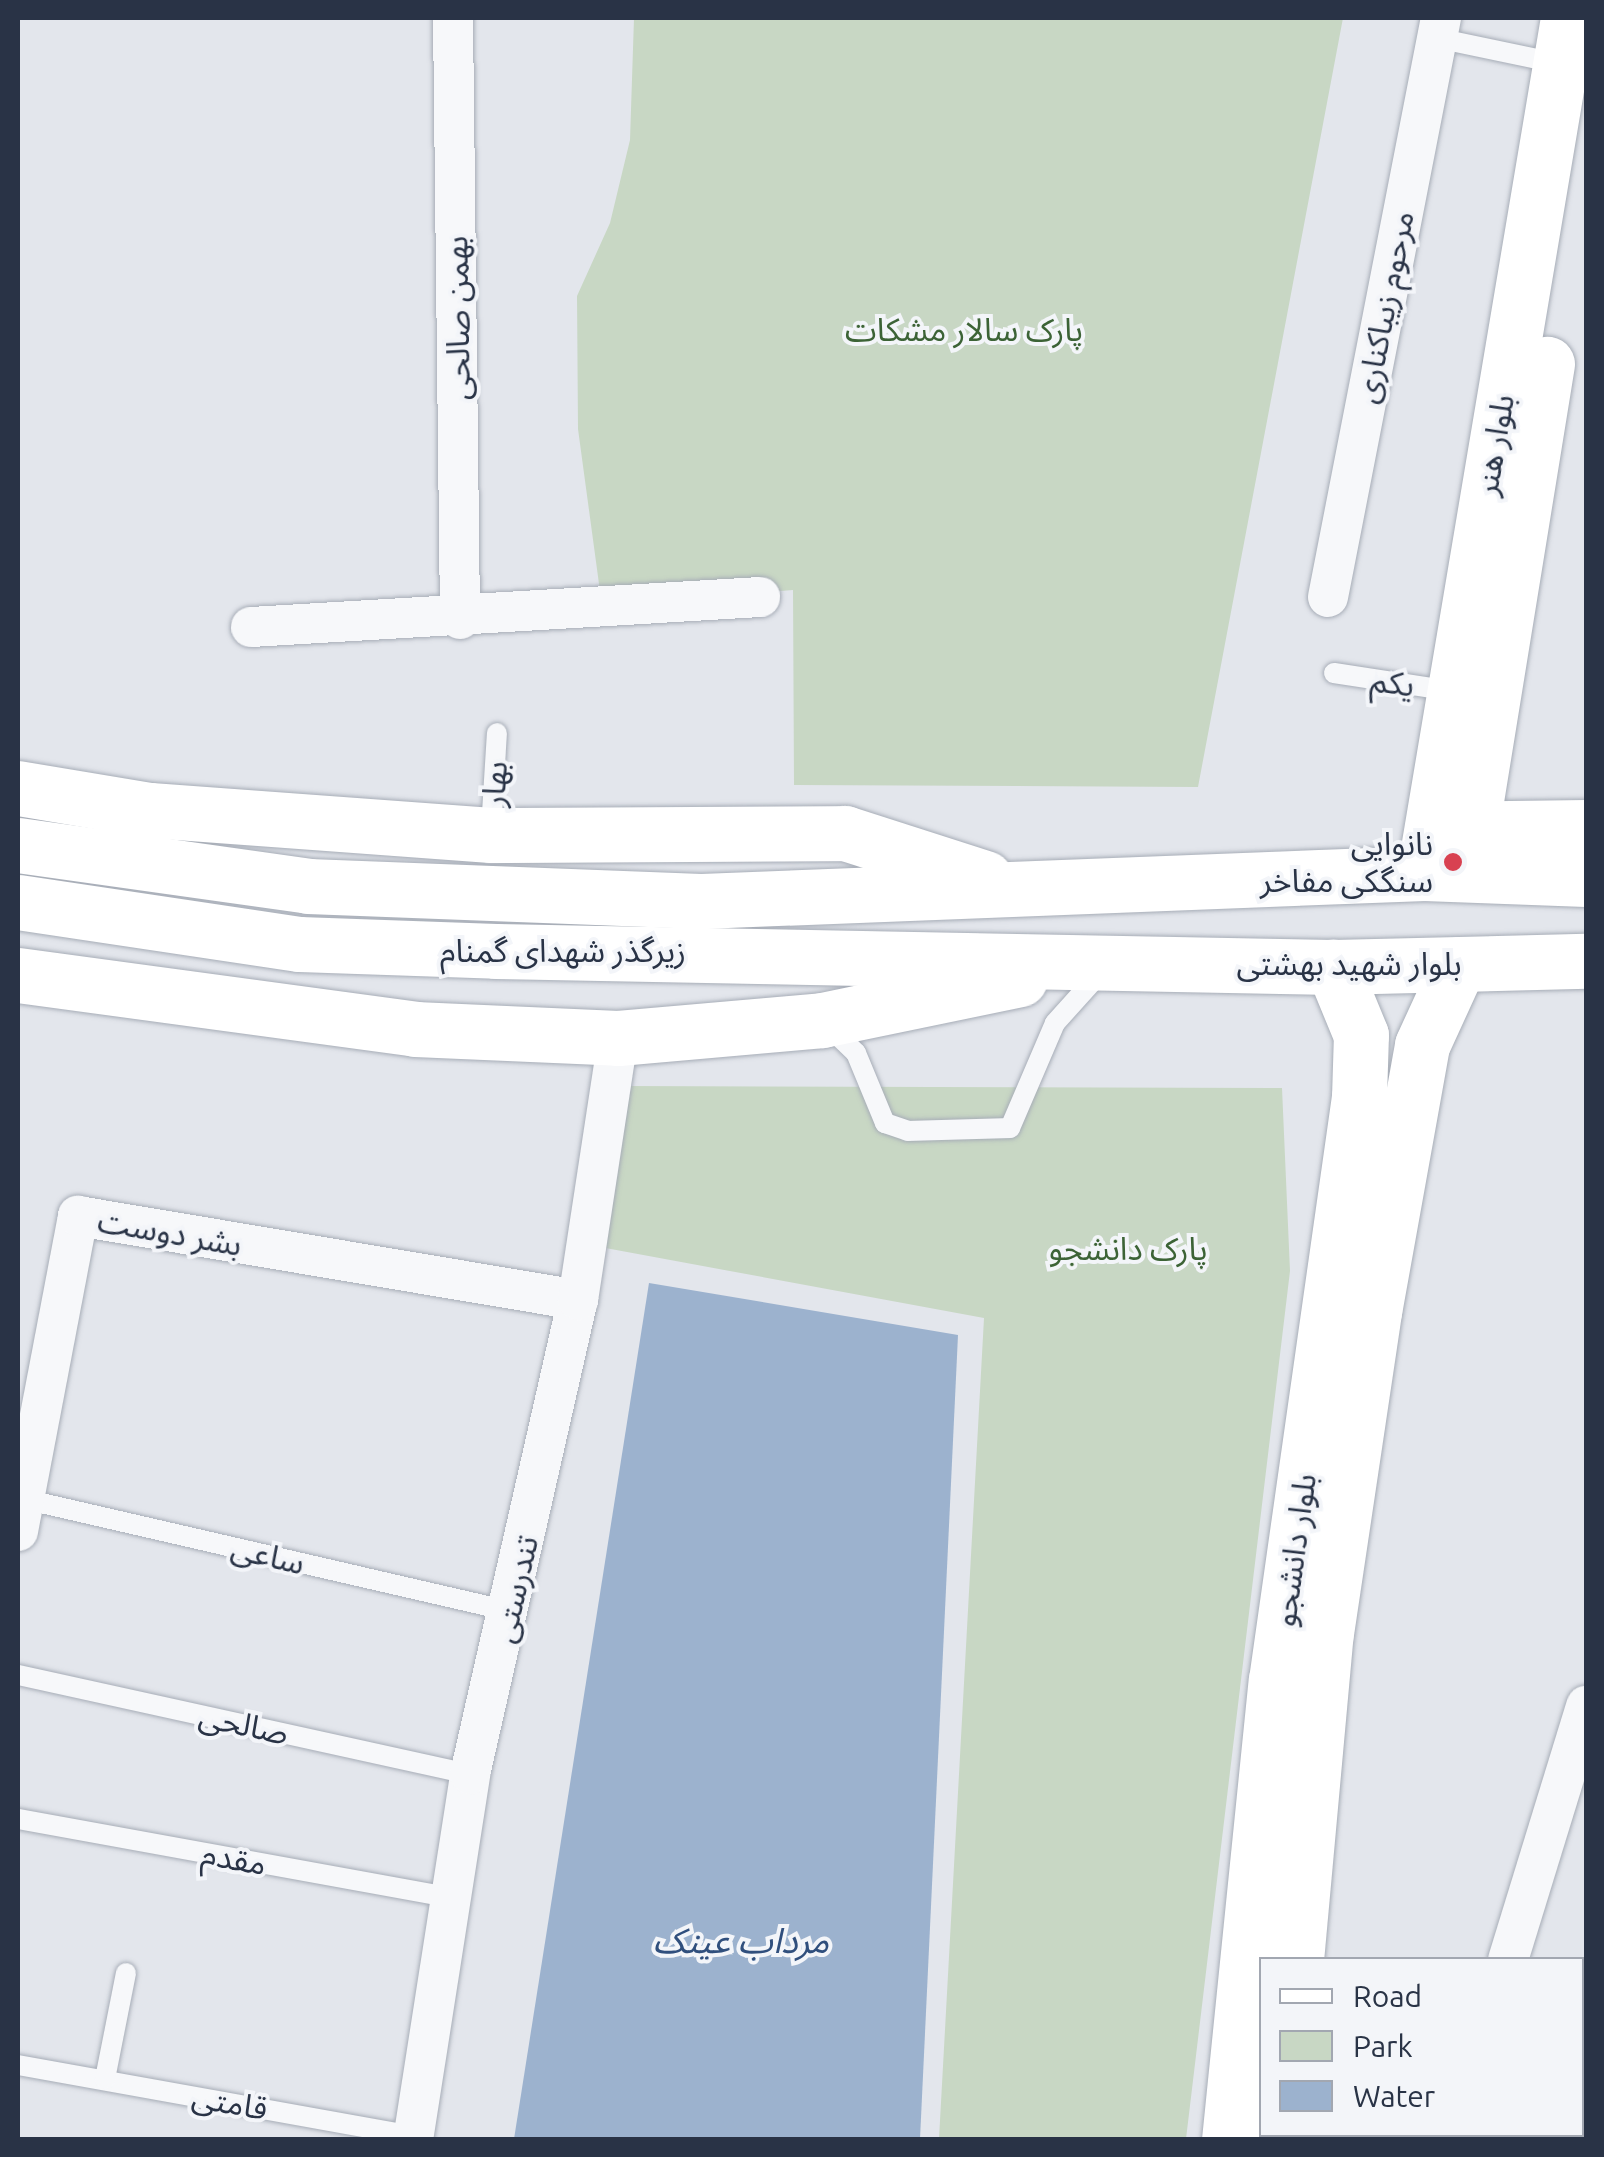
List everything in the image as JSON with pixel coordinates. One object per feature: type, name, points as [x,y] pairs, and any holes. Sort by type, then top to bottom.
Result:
[{"type":"main road","name":"بلوار هنر","points":[[1446,851],[1549,237],[1564,41]]},
{"type":"main road","name":"بلوار هنر","points":[[1446,851],[1452,691],[1549,237],[1586,127]]},
{"type":"main road","points":[[18,788],[150,810],[491,834],[845,834],[1021,889],[1446,851],[1586,827]]},
{"type":"main road","name":"زیرگذر شهدای گمنام","points":[[18,845],[308,886],[477,896],[702,902],[1021,889]]},
{"type":"main road","points":[[1446,851],[1586,879]]},
{"type":"main road","name":"زیرگذر شهدای گمنام","points":[[18,902],[299,944],[1112,960]]},
{"type":"main road","name":"بلوار شهید بهشتی","points":[[1112,960],[1333,966],[1576,958]]},
{"type":"main road","points":[[18,975],[396,1027],[618,1038],[822,1020],[1112,960]]},
{"type":"main road","name":"بلوار دانشجو","points":[[1262,1957],[1298,1682],[1385,1098],[1422,1045],[1459,964]]},
{"type":"main road","name":"بلوار دانشجو","points":[[1333,966],[1385,1098]]},
{"type":"main road","name":"بلوار دانشجو","points":[[1296,1957],[1298,1682]]},
{"type":"main road","name":"بلوار دانشجو","points":[[1241,2117],[1259,1980]]},
{"type":"street","name":"بهمن صالحی","points":[[453,18],[460,619]]},
{"type":"street","name":"مرحوم زیباکناری","points":[[1328,598],[1439,28]]},
{"type":"street","points":[[251,627],[460,619],[760,597]]},
{"type":"street","name":"تندرستی","points":[[414,2138],[470,1774],[511,1611],[578,1300],[618,1038]]},
{"type":"street","name":"بشر دوست","points":[[20,1509],[78,1216],[578,1300]]},
{"type":"street","points":[[1509,1957],[1586,1706]]},
{"type":"lane","points":[[1439,28],[1564,41]]},
{"type":"lane","name":"یکم","points":[[1334,674],[1452,691]]},
{"type":"lane","name":"بهار","points":[[491,834],[497,733]]},
{"type":"lane","points":[[822,1020],[856,1052],[885,1123],[908,1131],[1010,1128],[1055,1023],[1112,960]]},
{"type":"lane","name":"ساعی","points":[[20,1509],[511,1611]]},
{"type":"lane","name":"صالحی","points":[[18,1675],[470,1774]]},
{"type":"lane","name":"مقدم","points":[[18,1819],[452,1898]]},
{"type":"lane","points":[[105,2079],[126,1973]]},
{"type":"lane","name":"قامتی","points":[[18,2065],[414,2138]]},
{"type":"green space","name":"پارک سالار مشکات","points":[[634,18],[1343,18],[1198,787],[794,785],[793,590],[602,606],[578,429],[577,296],[610,223],[630,140]]},
{"type":"green space","name":"پارک دانشجو","points":[[624,1086],[1282,1088],[1290,1271],[1186,2139],[939,2139],[984,1318],[600,1247]]},
{"type":"water","name":"مرداب عینک","points":[[649,1283],[958,1335],[920,2139],[514,2139]]},
{"type":"place","name":"نانوایی سنگکی مفاخر","points":[[1453,862]]}]
